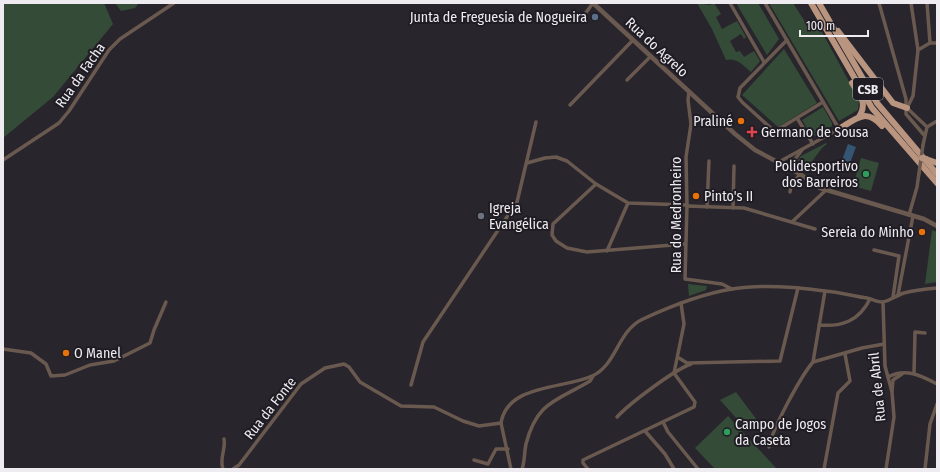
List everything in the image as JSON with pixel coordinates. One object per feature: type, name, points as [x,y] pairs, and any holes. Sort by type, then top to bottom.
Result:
[{"type":"highway","name":"CSB","points":[[811,3],[872,108],[899,140]]},
{"type":"highway","name":"CSB","points":[[819,3],[877,103],[937,174]]},
{"type":"highway","points":[[829,20],[893,103],[908,108]]},
{"type":"highway","points":[[847,65],[847,73],[863,101],[864,107],[859,117]]},
{"type":"highway","points":[[839,129],[859,117],[870,116],[874,118],[889,134],[899,140],[937,183]]},
{"type":"highway","points":[[923,159],[937,163]]},
{"type":"street","name":"Rua da Facha","points":[[3,160],[59,123],[69,111],[109,50],[120,39],[174,3]]},
{"type":"street","points":[[563,18],[582,18],[593,3]]},
{"type":"street","name":"Rua do Agrelo","points":[[593,3],[745,143],[826,190],[911,215],[937,226]]},
{"type":"street","points":[[730,3],[764,62]]},
{"type":"street","points":[[765,3],[839,129],[779,162]]},
{"type":"street","points":[[879,3],[908,108],[908,117],[924,135]]},
{"type":"street","points":[[908,108],[913,96],[918,50],[911,3]]},
{"type":"street","points":[[928,3],[930,43]]},
{"type":"street","points":[[570,105],[634,40]]},
{"type":"street","points":[[786,40],[740,88],[738,97],[773,130],[777,130],[823,102]]},
{"type":"street","points":[[918,50],[930,43],[937,43]]},
{"type":"street","points":[[627,80],[651,56]]},
{"type":"street","name":"Rua do Medronheiro","points":[[688,91],[691,124],[686,157],[687,206],[685,279],[722,284],[732,289]]},
{"type":"street","points":[[689,104],[694,96]]},
{"type":"street","points":[[908,108],[927,127]]},
{"type":"street","points":[[797,118],[813,144]]},
{"type":"street","points":[[898,295],[911,215],[923,159],[924,135],[927,127],[937,121]]},
{"type":"street","points":[[412,385],[423,342],[517,202],[536,122]]},
{"type":"street","points":[[789,168],[802,150]]},
{"type":"street","points":[[527,163],[545,158],[556,157],[567,161],[596,184],[628,203],[744,208],[815,229]]},
{"type":"street","points":[[707,207],[709,161]]},
{"type":"street","points":[[733,208],[734,166]]},
{"type":"street","points":[[790,192],[791,186],[800,174]]},
{"type":"street","points":[[596,184],[552,224],[552,235],[556,241],[567,248],[587,252],[686,244]]},
{"type":"street","points":[[792,222],[826,190]]},
{"type":"street","points":[[607,251],[628,203]]},
{"type":"street","points":[[874,250],[899,256],[893,297]]},
{"type":"street","points":[[522,469],[529,435],[541,411],[554,399],[590,381],[593,376],[610,361],[619,342],[633,325],[641,320],[681,303],[705,295],[732,289],[798,288],[825,291],[883,302],[898,295],[937,288]]},
{"type":"street","points":[[679,358],[687,363],[780,361],[798,288]]},
{"type":"street","points":[[769,447],[775,431],[796,388],[805,371],[813,362],[825,291]]},
{"type":"street","points":[[819,324],[835,326],[845,323],[863,310],[870,299]]},
{"type":"street","points":[[3,349],[31,353],[46,364],[51,376],[65,375],[90,365],[114,361],[150,343],[166,302]]},
{"type":"street","name":"Rua de Abril","points":[[883,302],[885,366],[892,392],[894,417],[886,469]]},
{"type":"street","points":[[674,373],[679,358],[684,324],[681,303]]},
{"type":"street","points":[[914,373],[915,332],[925,333]]},
{"type":"street","points":[[813,362],[862,348],[884,344]]},
{"type":"street","points":[[824,469],[838,393],[850,380],[845,354]]},
{"type":"street","points":[[617,417],[674,373],[694,362]]},
{"type":"street","name":"Rua da Fonte","points":[[233,469],[239,465],[301,384],[325,368],[344,364],[349,367],[360,382],[401,406],[434,407],[463,421],[479,426],[501,423]]},
{"type":"street","points":[[588,469],[583,463],[583,460],[696,405],[674,373]]},
{"type":"street","points":[[888,378],[896,373],[914,373],[937,384]]},
{"type":"street","points":[[892,392],[893,380],[896,376],[904,373]]},
{"type":"street","points":[[511,469],[508,449],[501,423],[505,410],[518,399],[537,390],[593,376]]},
{"type":"street","points":[[925,469],[930,424],[937,404]]},
{"type":"street","points":[[663,422],[668,432],[698,469]]},
{"type":"street","points":[[645,431],[665,454],[674,469]]},
{"type":"street","points":[[223,469],[221,460],[225,444],[224,439]]},
{"type":"street","points":[[488,469],[488,464],[496,449],[508,449]]},
{"type":"street","points":[[474,460],[488,464]]},
{"type":"green space","points":[[3,3],[104,3],[113,24],[53,97],[3,138]]},
{"type":"green space","points":[[115,3],[139,3],[135,8],[121,11]]},
{"type":"green space","points":[[697,3],[710,5],[714,3],[721,14],[716,17],[722,29],[737,21],[746,37],[744,39],[741,34],[730,41],[736,52],[740,51],[744,57],[754,51],[760,61],[751,72],[736,61],[730,59],[726,60],[712,29]]},
{"type":"green space","points":[[736,3],[758,3],[779,39],[767,55]]},
{"type":"green space","points":[[769,3],[793,3],[809,28],[822,32],[859,100],[858,110],[839,121]]},
{"type":"green space","points":[[784,49],[817,103],[778,127],[742,95]]},
{"type":"green space","points":[[823,107],[832,123],[832,126],[815,136],[811,135],[802,120]]},
{"type":"green space","points":[[826,143],[827,144],[822,148],[804,172],[797,168],[796,163],[801,156]]},
{"type":"green space","name":"Polidesportivo dos Barreiros","points":[[861,158],[879,163],[871,191],[853,186]]},
{"type":"green space","points":[[932,230],[937,232],[937,282],[925,284]]},
{"type":"green space","points":[[688,284],[707,286],[706,290],[689,296]]},
{"type":"green space","points":[[736,392],[757,420],[746,429],[720,400]]},
{"type":"green space","name":"Campo de Jogos da Caseta","points":[[728,416],[777,469],[715,469],[695,448]]},
{"type":"water","points":[[848,144],[856,147],[850,163],[842,160]]},
{"type":"place","name":"Junta de Freguesia de Nogueira","points":[[595,17]]},
{"type":"place","name":"Praliné","points":[[741,121]]},
{"type":"place","name":"Germano de Sousa","points":[[752,132]]},
{"type":"place","name":"Polidesportivo dos Barreiros","points":[[866,174]]},
{"type":"place","name":"Pinto's II","points":[[696,196]]},
{"type":"place","name":"Igreja Evangélica","points":[[481,216]]},
{"type":"place","name":"Sereia do Minho","points":[[922,232]]},
{"type":"place","name":"O Manel","points":[[66,353]]},
{"type":"place","name":"Campo de Jogos da Caseta","points":[[727,432]]}]
